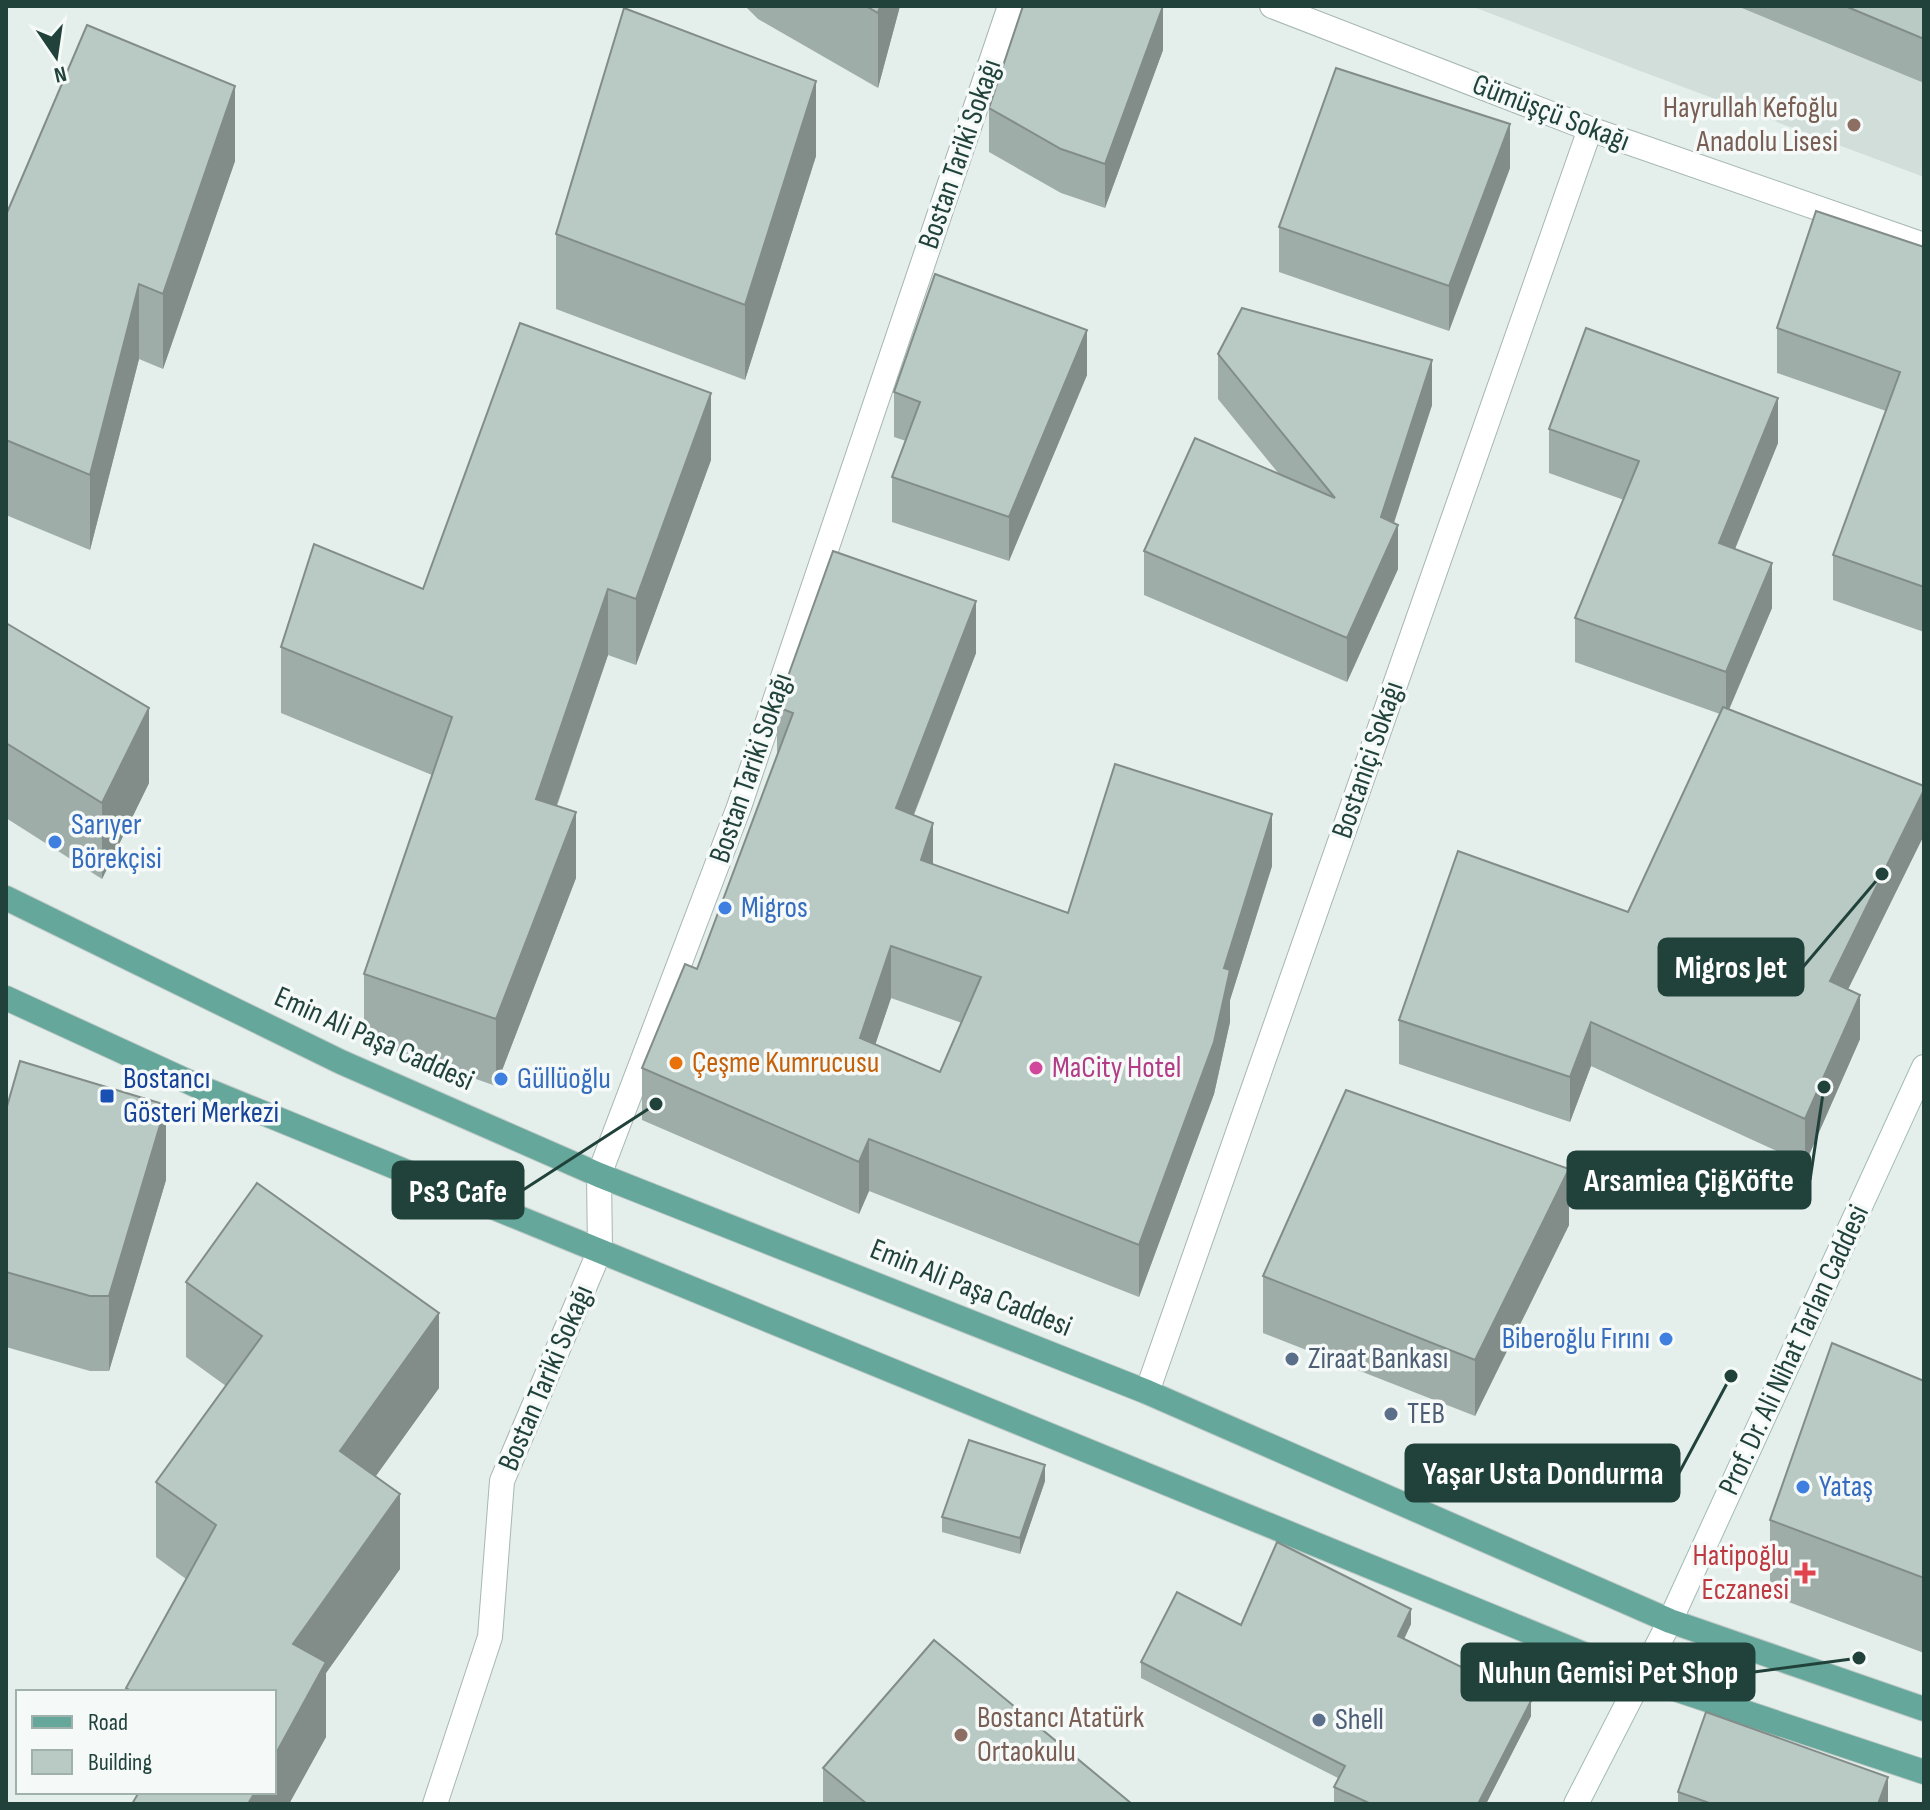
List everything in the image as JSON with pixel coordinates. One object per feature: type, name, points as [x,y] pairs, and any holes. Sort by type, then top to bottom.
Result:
[{"type":"main road","name":"Emin Ali Paşa Caddesi","points":[[6,898],[341,1062],[599,1175],[1147,1392],[1670,1621],[1924,1709]]},
{"type":"main road","points":[[6,998],[202,1088],[1642,1678],[1924,1772]]},
{"type":"street","name":"Bostan Tariki Sokağı","points":[[435,1804],[490,1637],[502,1481],[600,1250],[599,1175],[739,807],[1010,6]]},
{"type":"street","name":"Gümüşçü Sokağı","points":[[1272,6],[1590,129],[1924,245]]},
{"type":"street","name":"Bostaniçi Sokağı","points":[[1147,1392],[1590,129]]},
{"type":"street","name":"Prof. Dr. Ali Nihat Tarlan Caddesi","points":[[1576,1804],[1670,1621],[1924,1067]]},
{"type":"shaded area","name":"Hayrullah Kefoğlu Anadolu Lisesi","points":[[1471,6],[1924,6],[1924,177],[1643,72]]},
{"type":"building","points":[[866,6],[880,6],[878,13]]},
{"type":"building","points":[[1023,6],[1163,6],[1105,164],[1061,149],[989,108]]},
{"type":"building","points":[[1845,6],[1924,6],[1924,39]]},
{"type":"building","points":[[624,8],[816,81],[745,305],[556,234]]},
{"type":"building","points":[[87,25],[235,86],[163,294],[139,284],[90,475],[6,440],[6,215]]},
{"type":"building","points":[[1336,68],[1510,124],[1449,286],[1279,227]]},
{"type":"building","points":[[1816,211],[1924,247],[1924,587],[1833,555],[1900,372],[1777,328]]},
{"type":"building","points":[[935,274],[1087,330],[1009,517],[892,477],[920,402],[894,392]]},
{"type":"building","points":[[1242,308],[1432,360],[1381,517],[1398,525],[1347,638],[1144,551],[1195,438],[1335,498],[1218,354]]},
{"type":"building","points":[[520,323],[711,393],[636,599],[608,589],[536,799],[576,812],[496,1019],[364,974],[452,717],[281,647],[314,544],[423,589]]},
{"type":"building","points":[[1586,328],[1778,398],[1719,543],[1772,563],[1726,672],[1575,618],[1639,461],[1549,429]]},
{"type":"building","points":[[833,551],[976,601],[896,808],[933,823],[921,860],[1068,913],[1115,764],[1272,814],[1224,968],[1230,970],[1214,1042],[1139,1245],[869,1139],[859,1162],[642,1068],[685,964],[697,969],[793,713],[777,707]],"holes":[[[891,946],[981,977],[940,1072],[860,1038]]]},
{"type":"building","points":[[6,623],[149,708],[102,803],[6,743]]},
{"type":"building","points":[[1723,707],[1924,786],[1830,981],[1860,995],[1805,1119],[1591,1022],[1570,1077],[1399,1020],[1458,851],[1628,912]]},
{"type":"building","points":[[20,1061],[166,1105],[109,1296],[90,1296],[6,1272],[6,1110]]},
{"type":"building","points":[[1346,1090],[1569,1169],[1475,1360],[1263,1276]]},
{"type":"building","points":[[257,1183],[439,1313],[340,1451],[400,1494],[293,1644],[326,1662],[276,1753],[276,1690],[126,1688],[216,1525],[156,1482],[262,1336],[186,1282]]},
{"type":"building","points":[[1832,1343],[1924,1381],[1924,1578],[1770,1520]]},
{"type":"building","points":[[969,1440],[1045,1465],[1020,1538],[942,1517]]},
{"type":"building","points":[[1277,1542],[1411,1609],[1398,1636],[1531,1701],[1478,1804],[1371,1804],[1334,1787],[1345,1766],[1141,1662],[1177,1592],[1241,1625]]},
{"type":"building","name":"Bostancı Atatürk Ortaokulu","points":[[934,1640],[1132,1804],[867,1804],[823,1768]]},
{"type":"building","points":[[1706,1712],[1888,1777],[1878,1804],[1712,1804],[1678,1792]]},
{"type":"building","points":[[138,1794],[254,1794],[248,1804],[132,1804]]},
{"type":"place","name":"Hayrullah Kefoğlu Anadolu Lisesi","points":[[1854,125]]},
{"type":"place","name":"Sarıyer Börekçisi","points":[[55,842]]},
{"type":"place","name":"Migros Jet","points":[[1882,874]]},
{"type":"place","name":"Migros","points":[[725,908]]},
{"type":"place","name":"Çeşme Kumrucusu","points":[[676,1063]]},
{"type":"place","name":"MaCity Hotel","points":[[1036,1068]]},
{"type":"place","name":"Güllüoğlu","points":[[501,1079]]},
{"type":"place","name":"Arsamiea ÇiğKöfte","points":[[1824,1087]]},
{"type":"place","name":"Bostancı Gösteri Merkezi","points":[[107,1096]]},
{"type":"place","name":"Ps3 Cafe","points":[[656,1104]]},
{"type":"place","name":"Biberoğlu Fırını","points":[[1666,1339]]},
{"type":"place","name":"Ziraat Bankası","points":[[1292,1359]]},
{"type":"place","name":"Yaşar Usta Dondurma","points":[[1731,1376]]},
{"type":"place","name":"TEB","points":[[1391,1414]]},
{"type":"place","name":"Yataş","points":[[1803,1487]]},
{"type":"place","name":"Hatipoğlu Eczanesi","points":[[1805,1573]]},
{"type":"place","name":"Nuhun Gemisi Pet Shop","points":[[1859,1658]]},
{"type":"place","name":"Shell","points":[[1319,1720]]},
{"type":"place","name":"Bostancı Atatürk Ortaokulu","points":[[961,1735]]}]
